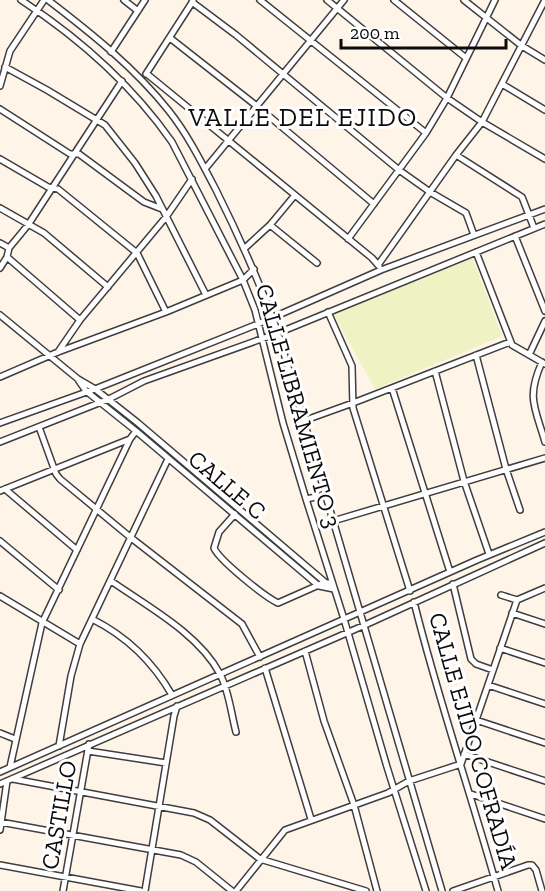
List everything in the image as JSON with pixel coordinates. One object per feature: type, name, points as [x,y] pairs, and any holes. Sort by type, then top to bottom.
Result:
[{"type":"street","name":"CALLE LIBRAMIENTO 3","points":[[21,0],[80,43],[122,81],[160,125],[192,179],[243,280],[258,324],[283,423],[306,500],[426,891]]},
{"type":"street","name":"CALLE LIBRAMIENTO 3","points":[[46,0],[82,27],[142,80],[180,126],[205,169],[245,248],[278,333],[442,891]]},
{"type":"street","points":[[0,84],[16,40],[46,0]]},
{"type":"street","points":[[124,0],[138,11]]},
{"type":"street","points":[[111,52],[145,0]]},
{"type":"street","points":[[260,0],[426,133]]},
{"type":"street","points":[[327,0],[447,98],[482,122],[545,159]]},
{"type":"street","points":[[205,169],[344,0]]},
{"type":"street","points":[[394,0],[466,58]]},
{"type":"street","points":[[464,0],[522,46],[545,60]]},
{"type":"street","points":[[348,239],[426,133],[447,98],[495,0]]},
{"type":"street","points":[[379,268],[456,155],[482,122],[545,0]]},
{"type":"street","points":[[142,80],[193,1],[399,170],[466,213],[474,235]]},
{"type":"street","points":[[170,38],[258,107],[374,204]]},
{"type":"street","points":[[5,67],[105,125],[135,163],[162,209],[206,295]]},
{"type":"street","points":[[147,74],[228,143],[348,239],[379,268]]},
{"type":"street","points":[[0,268],[7,257],[9,248],[28,225],[122,81]]},
{"type":"street","points":[[502,84],[545,110]]},
{"type":"street","points":[[0,110],[70,154],[80,154],[144,202],[162,209]]},
{"type":"street","points":[[456,155],[522,197],[534,228]]},
{"type":"street","points":[[0,159],[48,187],[58,189],[137,253],[166,312]]},
{"type":"street","points":[[58,352],[80,320],[166,217],[192,179]]},
{"type":"street","points":[[245,248],[270,225],[295,195]]},
{"type":"street","points":[[0,207],[53,240],[108,287]]},
{"type":"street","points":[[0,423],[273,319],[379,268],[545,209]]},
{"type":"street","points":[[0,442],[109,399],[144,381],[278,333],[545,224]]},
{"type":"street","points":[[270,225],[317,263]]},
{"type":"street","points":[[515,236],[545,311]]},
{"type":"street","points":[[0,243],[9,248]]},
{"type":"street","points":[[476,252],[510,342],[516,348],[543,363],[534,381],[532,395],[545,441]]},
{"type":"street","points":[[7,257],[80,320]]},
{"type":"street","points":[[0,376],[243,280],[254,269]]},
{"type":"street","points":[[328,312],[354,372],[353,404],[410,591]]},
{"type":"street","points":[[0,315],[78,379]]},
{"type":"street","points":[[529,355],[545,321]]},
{"type":"street","points":[[303,421],[353,404],[510,342]]},
{"type":"street","points":[[476,355],[519,510]]},
{"type":"street","points":[[435,371],[464,481],[489,554]]},
{"type":"street","name":"CALLE C","points":[[78,379],[109,399],[184,463],[319,586],[325,589],[332,586]]},
{"type":"street","name":"CALLE C","points":[[78,379],[86,391],[180,469],[332,586]]},
{"type":"street","points":[[392,388],[450,572]]},
{"type":"street","points":[[39,426],[60,479],[242,624],[260,657]]},
{"type":"street","points":[[10,767],[42,623],[136,431]]},
{"type":"street","points":[[77,550],[3,490],[130,440]]},
{"type":"street","points":[[333,521],[545,458]]},
{"type":"street","points":[[59,746],[71,676],[80,644],[168,459]]},
{"type":"street","points":[[180,469],[184,463]]},
{"type":"street","points":[[306,500],[326,495]]},
{"type":"street","points":[[237,512],[219,532],[214,548],[216,553],[232,567],[278,603],[319,586],[324,581]]},
{"type":"street","points":[[0,772],[545,531]]},
{"type":"street","points":[[0,541],[58,590]]},
{"type":"street","points":[[0,784],[89,748],[177,706],[545,543]]},
{"type":"street","points":[[111,581],[167,620],[203,649],[220,674],[236,732]]},
{"type":"street","points":[[453,584],[471,659],[476,664],[493,670]]},
{"type":"street","points":[[501,595],[517,600],[545,588]]},
{"type":"street","points":[[0,606],[1,597],[80,644]]},
{"type":"street","points":[[9,780],[0,825],[72,835],[188,857],[234,891],[285,830],[354,805],[409,781],[461,764],[517,600]]},
{"type":"street","name":"CALLE EJIDO COFRADÍA","points":[[414,602],[434,681],[471,794],[498,891]]},
{"type":"street","points":[[512,613],[545,624]]},
{"type":"street","points":[[92,619],[112,630],[140,653],[159,674],[172,695]]},
{"type":"street","points":[[500,648],[545,663]]},
{"type":"street","points":[[305,651],[324,721],[354,805],[376,891]]},
{"type":"street","points":[[265,668],[312,819]]},
{"type":"street","points":[[488,685],[545,704]]},
{"type":"street","points":[[0,865],[143,891],[177,706]]},
{"type":"street","points":[[476,720],[545,743]]},
{"type":"street","points":[[0,733],[15,739]]},
{"type":"street","points":[[89,748],[166,763]]},
{"type":"street","name":"CASTILLO","points":[[63,891],[89,748]]},
{"type":"street","points":[[464,754],[545,781]]},
{"type":"street","points":[[9,780],[194,813],[210,820],[260,859],[366,891]]},
{"type":"street","points":[[471,794],[545,819]]},
{"type":"street","points":[[453,891],[532,865],[536,870],[542,891]]},
{"type":"green space","points":[[472,257],[502,336],[375,389],[333,313]]},
{"type":"district","name":"VALLE DEL EJIDO","points":[[303,117]]}]
